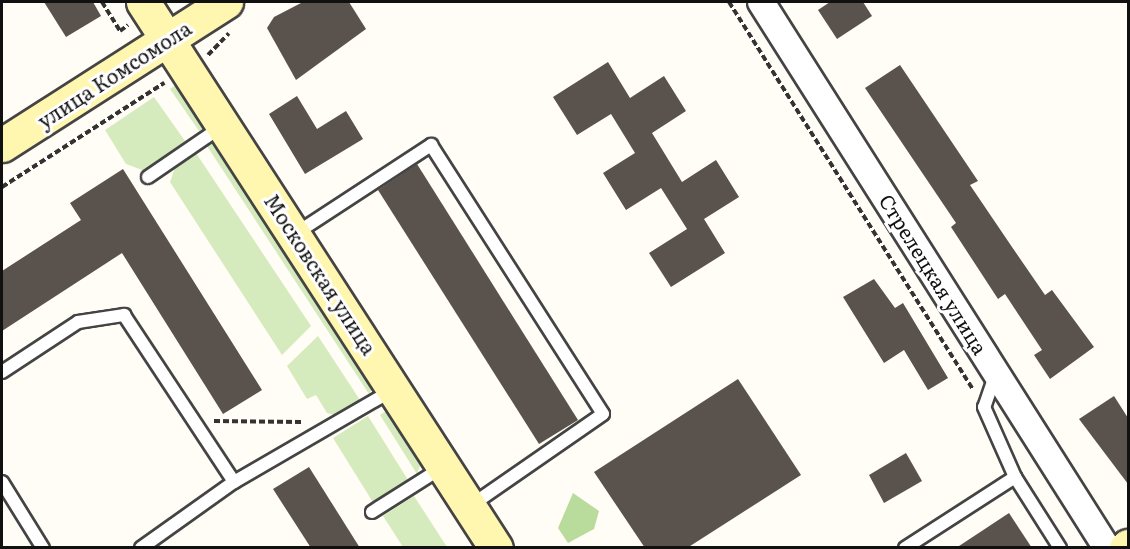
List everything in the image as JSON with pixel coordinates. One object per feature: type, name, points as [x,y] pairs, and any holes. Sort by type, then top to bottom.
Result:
[{"type":"street","name":"Московская улица","points":[[143,2],[395,388],[496,548]]},
{"type":"street","name":"улица Комсомола","points":[[2,146],[226,2]]},
{"type":"street","name":"Стрелецкая улица","points":[[761,2],[1107,548]]},
{"type":"lane","points":[[148,177],[224,125]]},
{"type":"lane","points":[[295,234],[431,145],[603,414],[470,506]]},
{"type":"lane","points":[[2,372],[78,322],[124,315],[234,482]]},
{"type":"lane","points":[[996,372],[984,407],[1015,477],[1060,548]]},
{"type":"lane","points":[[141,548],[234,482],[395,388]]},
{"type":"lane","points":[[372,512],[444,466]]},
{"type":"lane","points":[[905,548],[1015,477]]},
{"type":"lane","points":[[2,482],[43,548]]},
{"type":"path","points":[[102,2],[120,31]]},
{"type":"path","points":[[729,2],[984,407]]},
{"type":"path","points":[[2,187],[157,87]]},
{"type":"path","points":[[192,420],[315,422]]},
{"type":"green space","points":[[178,83],[205,119],[204,128],[199,131],[170,89]]},
{"type":"green space","points":[[154,97],[185,141],[145,171],[126,164],[105,130]]},
{"type":"green space","points":[[214,141],[373,386],[369,394],[207,146]]},
{"type":"green space","points":[[196,153],[311,326],[282,355],[170,182],[175,168]]},
{"type":"green space","points":[[318,336],[360,400],[335,415],[327,413],[316,395],[307,399],[287,366]]},
{"type":"green space","points":[[386,411],[420,466],[417,474],[380,415]]},
{"type":"green space","points":[[368,416],[408,480],[374,504],[333,438]]},
{"type":"green space","points":[[573,493],[599,511],[594,529],[568,543],[558,528]]},
{"type":"green space","points":[[414,496],[447,547],[403,547],[383,516]]},
{"type":"building","points":[[44,2],[93,2],[101,16],[66,37]]},
{"type":"building","points":[[303,2],[349,2],[366,29],[296,80],[267,28],[274,17]]},
{"type":"building","points":[[830,2],[863,2],[872,16],[837,39],[818,10]]},
{"type":"building","points":[[608,62],[630,98],[664,76],[686,111],[652,133],[682,182],[716,160],[739,197],[704,219],[725,253],[671,287],[649,253],[687,229],[661,188],[626,210],[603,173],[635,153],[611,114],[577,135],[553,97]]},
{"type":"building","points":[[900,65],[978,181],[970,185],[1045,295],[1052,290],[1094,347],[1050,379],[1034,355],[1042,350],[1005,294],[998,299],[951,227],[956,223],[865,88]]},
{"type":"building","points":[[297,96],[317,129],[346,111],[363,139],[305,174],[269,114]]},
{"type":"building","points":[[417,164],[578,420],[539,444],[378,190]]},
{"type":"building","points":[[123,169],[262,390],[223,414],[122,253],[2,331],[2,271],[81,220],[70,203]]},
{"type":"building","points":[[874,279],[895,308],[903,303],[948,378],[928,390],[904,350],[884,363],[843,297]]},
{"type":"building","points":[[738,379],[801,475],[687,548],[645,548],[594,472]]},
{"type":"building","points":[[1114,396],[1128,418],[1128,484],[1079,419]]},
{"type":"building","points":[[906,453],[922,481],[884,503],[869,475]]},
{"type":"building","points":[[309,467],[360,548],[311,548],[273,489]]},
{"type":"building","points":[[1009,513],[1032,548],[956,548]]}]
